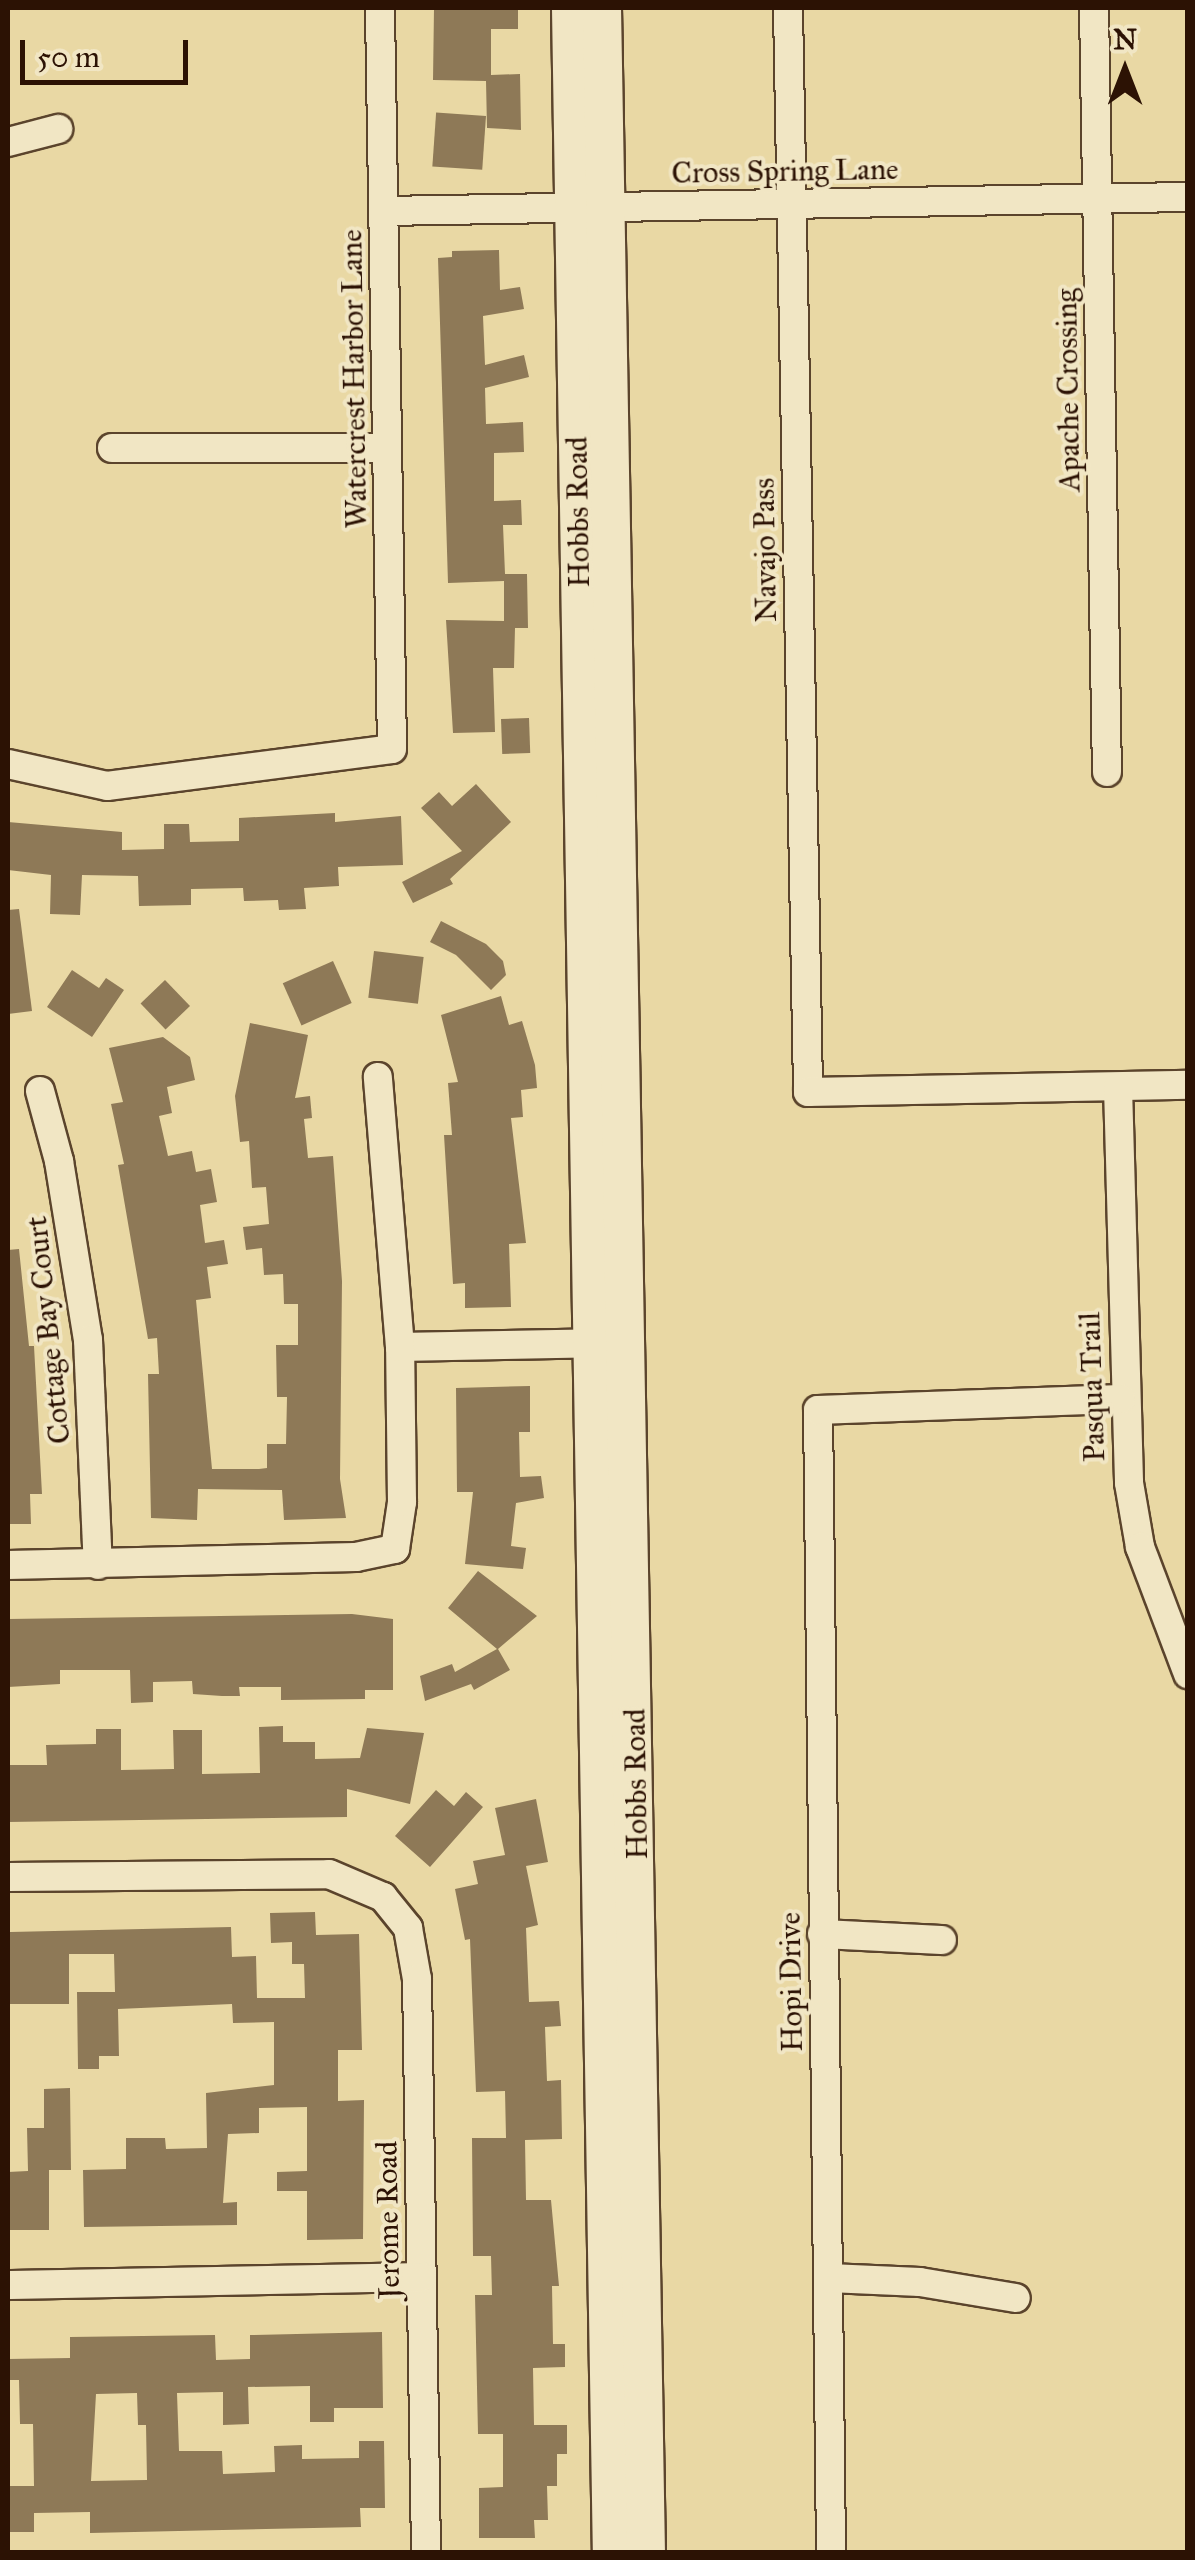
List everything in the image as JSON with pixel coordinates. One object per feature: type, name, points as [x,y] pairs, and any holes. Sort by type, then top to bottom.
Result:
[{"type":"street","name":"Watercrest Harbor Lane","points":[[8,764],[108,786],[392,749],[380,8]]},
{"type":"street","name":"Hobbs Road","points":[[571,8],[590,207]]},
{"type":"street","name":"Hobbs Road","points":[[602,8],[590,207],[603,1016],[646,2552]]},
{"type":"street","name":"Navajo Pass","points":[[788,8],[808,1092],[1118,1087]]},
{"type":"street","name":"Apache Crossing","points":[[1094,8],[1108,772]]},
{"type":"street","points":[[8,142],[58,129]]},
{"type":"street","name":"Cross Spring Lane","points":[[384,211],[1188,197]]},
{"type":"street","points":[[112,448],[387,448]]},
{"type":"street","points":[[8,1565],[356,1557],[396,1550],[402,1502],[400,1347],[378,1076]]},
{"type":"street","points":[[1118,1087],[1188,1086]]},
{"type":"street","name":"Pasqua Trail","points":[[1118,1087],[1121,1399],[1140,1547],[1188,1674]]},
{"type":"street","name":"Cottage Bay Court","points":[[40,1091],[60,1161],[88,1340],[98,1564]]},
{"type":"street","name":"Hobbs Road","points":[[611,1343],[612,2552]]},
{"type":"street","points":[[400,1347],[611,1343]]},
{"type":"street","name":"Hopi Drive","points":[[832,2552],[818,1410],[1121,1399]]},
{"type":"street","name":"Jerome Road","points":[[8,1877],[313,1873],[354,1882],[383,1897],[408,1928],[416,1964],[426,2552]]},
{"type":"street","points":[[822,1934],[942,1940]]},
{"type":"street","points":[[8,2284],[422,2277]]},
{"type":"street","points":[[829,2278],[920,2282],[1016,2298]]},
{"type":"building","points":[[434,8],[518,8],[518,29],[491,29],[491,75],[520,74],[521,130],[487,128],[486,81],[433,80]]},
{"type":"building","points":[[436,113],[486,116],[482,170],[432,166]]},
{"type":"building","points":[[499,250],[500,290],[520,287],[524,309],[483,316],[485,365],[524,355],[529,377],[485,388],[486,424],[523,422],[524,452],[494,453],[494,501],[521,500],[522,525],[503,525],[505,574],[527,574],[528,628],[515,628],[514,668],[493,668],[495,732],[453,733],[446,620],[504,621],[504,581],[448,583],[438,258],[452,257],[452,251]]},
{"type":"building","points":[[529,718],[530,753],[502,754],[501,719]]},
{"type":"building","points":[[476,784],[511,822],[450,879],[453,884],[413,903],[402,882],[462,851],[421,808],[439,792],[452,806]]},
{"type":"building","points":[[335,813],[335,822],[401,816],[403,865],[338,867],[339,886],[304,888],[306,909],[279,910],[278,900],[244,901],[243,888],[191,889],[191,905],[139,906],[138,876],[82,875],[80,915],[50,914],[51,875],[8,870],[8,822],[122,832],[122,850],[164,849],[164,824],[189,824],[190,842],[239,841],[239,818]]},
{"type":"building","points":[[19,909],[32,1011],[8,1014],[8,910]]},
{"type":"building","points":[[441,921],[486,944],[503,961],[506,975],[491,990],[456,955],[430,942]]},
{"type":"building","points":[[374,951],[424,957],[418,1004],[368,998]]},
{"type":"building","points":[[333,961],[352,1003],[301,1025],[283,983]]},
{"type":"building","points":[[72,970],[99,988],[106,978],[124,990],[92,1037],[47,1007]]},
{"type":"building","points":[[165,980],[190,1006],[166,1030],[141,1004]]},
{"type":"building","points":[[501,996],[509,1025],[522,1021],[535,1065],[537,1088],[521,1090],[523,1117],[511,1118],[526,1243],[509,1244],[511,1307],[465,1308],[465,1283],[453,1284],[444,1135],[452,1135],[448,1083],[458,1082],[441,1015]]},
{"type":"building","points":[[250,1023],[308,1035],[295,1098],[310,1096],[312,1118],[304,1119],[308,1158],[333,1156],[342,1281],[340,1479],[346,1518],[284,1520],[282,1490],[198,1489],[197,1520],[151,1518],[148,1374],[159,1374],[157,1338],[148,1339],[118,1165],[124,1164],[111,1104],[123,1102],[109,1048],[163,1037],[190,1057],[195,1080],[167,1087],[172,1113],[159,1116],[168,1156],[192,1151],[196,1172],[211,1169],[217,1202],[200,1205],[205,1243],[224,1240],[228,1264],[207,1267],[211,1298],[196,1300],[212,1469],[267,1468],[267,1444],[286,1444],[287,1397],[277,1397],[276,1345],[298,1345],[298,1304],[284,1304],[283,1274],[264,1275],[262,1248],[246,1250],[243,1227],[269,1224],[266,1187],[252,1188],[249,1141],[240,1142],[235,1096]]},
{"type":"building","points":[[19,1249],[29,1346],[34,1346],[42,1494],[30,1494],[31,1524],[8,1524],[8,1250]]},
{"type":"building","points":[[530,1386],[530,1432],[519,1432],[520,1477],[541,1476],[544,1498],[516,1503],[511,1546],[526,1548],[523,1569],[465,1564],[473,1492],[457,1492],[456,1388]]},
{"type":"building","points":[[478,1571],[537,1616],[498,1649],[510,1670],[474,1690],[471,1684],[425,1701],[420,1676],[452,1664],[455,1672],[497,1649],[448,1608]]},
{"type":"building","points":[[352,1614],[393,1619],[393,1690],[365,1690],[365,1699],[281,1700],[281,1687],[239,1687],[240,1696],[222,1696],[193,1694],[192,1681],[153,1682],[153,1702],[131,1703],[130,1670],[60,1670],[60,1684],[8,1687],[8,1619]]},
{"type":"building","points":[[283,1726],[283,1742],[315,1742],[315,1759],[360,1758],[367,1728],[424,1733],[410,1804],[347,1789],[347,1817],[8,1822],[8,1765],[47,1765],[46,1745],[96,1744],[96,1729],[121,1729],[121,1770],[174,1769],[173,1730],[202,1730],[202,1774],[260,1773],[259,1727]]},
{"type":"building","points":[[436,1790],[454,1806],[466,1792],[483,1807],[430,1867],[395,1836]]},
{"type":"building","points":[[536,1799],[548,1862],[526,1866],[538,1925],[526,1928],[529,2002],[559,2001],[561,2026],[545,2027],[547,2081],[561,2080],[562,2139],[525,2140],[526,2200],[551,2200],[559,2286],[552,2286],[553,2344],[565,2344],[565,2367],[533,2368],[534,2425],[567,2425],[567,2454],[557,2454],[557,2486],[547,2486],[548,2520],[534,2520],[535,2538],[479,2538],[479,2488],[503,2487],[503,2434],[478,2434],[475,2295],[492,2295],[491,2256],[473,2256],[472,2138],[506,2138],[505,2091],[476,2092],[470,1939],[465,1940],[455,1889],[478,1884],[473,1861],[505,1855],[495,1808]]},
{"type":"building","points":[[315,1912],[316,1935],[359,1934],[362,2050],[338,2050],[338,2101],[364,2100],[363,2239],[307,2240],[307,2191],[277,2191],[277,2172],[307,2171],[307,2107],[259,2108],[259,2133],[228,2134],[223,2203],[237,2202],[237,2225],[84,2227],[83,2170],[126,2169],[126,2138],[165,2138],[166,2149],[207,2148],[206,2093],[274,2085],[274,2022],[233,2023],[232,2004],[118,2009],[119,2056],[99,2056],[99,2069],[78,2069],[77,1992],[115,1992],[114,1954],[69,1954],[69,2004],[8,2004],[10,1932],[231,1927],[232,1957],[256,1956],[257,1998],[305,1998],[304,1964],[292,1964],[292,1942],[271,1943],[270,1913]]},
{"type":"building","points":[[70,2088],[71,2170],[49,2170],[49,2230],[8,2230],[8,2172],[28,2171],[27,2128],[44,2128],[44,2089]]},
{"type":"building","points":[[382,2332],[383,2408],[334,2408],[334,2422],[310,2422],[310,2386],[248,2387],[249,2424],[223,2425],[223,2392],[177,2393],[179,2451],[222,2451],[223,2474],[275,2472],[274,2446],[302,2445],[302,2459],[359,2458],[359,2441],[384,2441],[385,2508],[360,2508],[361,2527],[90,2533],[90,2512],[34,2513],[34,2532],[8,2532],[8,2486],[34,2486],[33,2424],[20,2424],[19,2380],[8,2380],[8,2359],[70,2358],[70,2337],[215,2335],[216,2360],[250,2359],[250,2335]],"holes":[[[137,2393],[138,2425],[146,2425],[147,2480],[91,2481],[96,2394]]]}]
